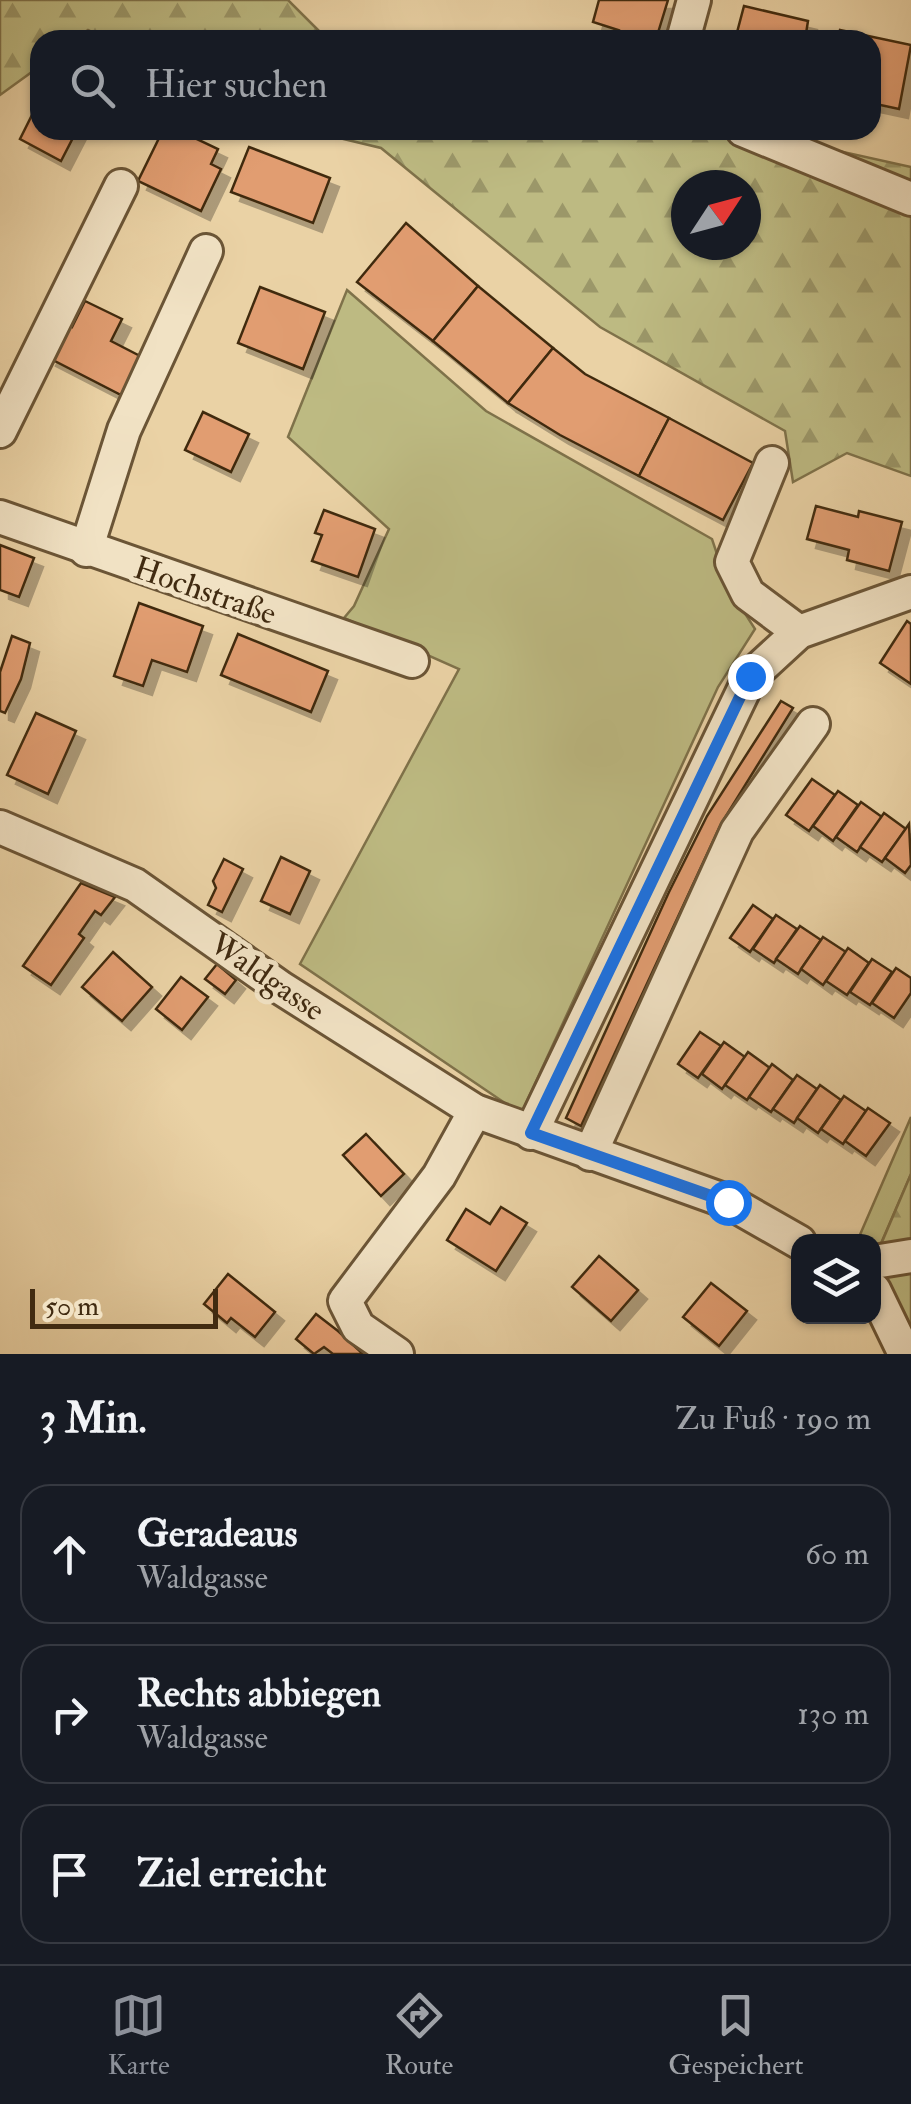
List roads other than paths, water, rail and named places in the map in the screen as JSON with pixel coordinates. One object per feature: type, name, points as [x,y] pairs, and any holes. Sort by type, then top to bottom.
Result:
[{"type":"street","points":[[686,30],[694,0]]},
{"type":"street","points":[[767,140],[911,199]]},
{"type":"street","points":[[0,430],[121,186]]},
{"type":"street","points":[[86,550],[124,430],[206,251]]},
{"type":"street","points":[[772,463],[732,562],[748,594],[799,632]]},
{"type":"street","name":"Hochstraße","points":[[0,518],[412,662]]},
{"type":"street","points":[[531,1133],[750,676],[799,632],[911,592]]},
{"type":"street","points":[[590,1154],[737,831],[813,724]]},
{"type":"street","name":"Waldgasse","points":[[0,827],[135,885],[280,988],[475,1110],[728,1202],[791,1237]]},
{"type":"street","points":[[397,1354],[358,1327],[345,1301],[439,1176],[475,1110]]},
{"type":"street","points":[[881,1261],[911,1256]]},
{"type":"street","points":[[881,1304],[905,1354]]}]
